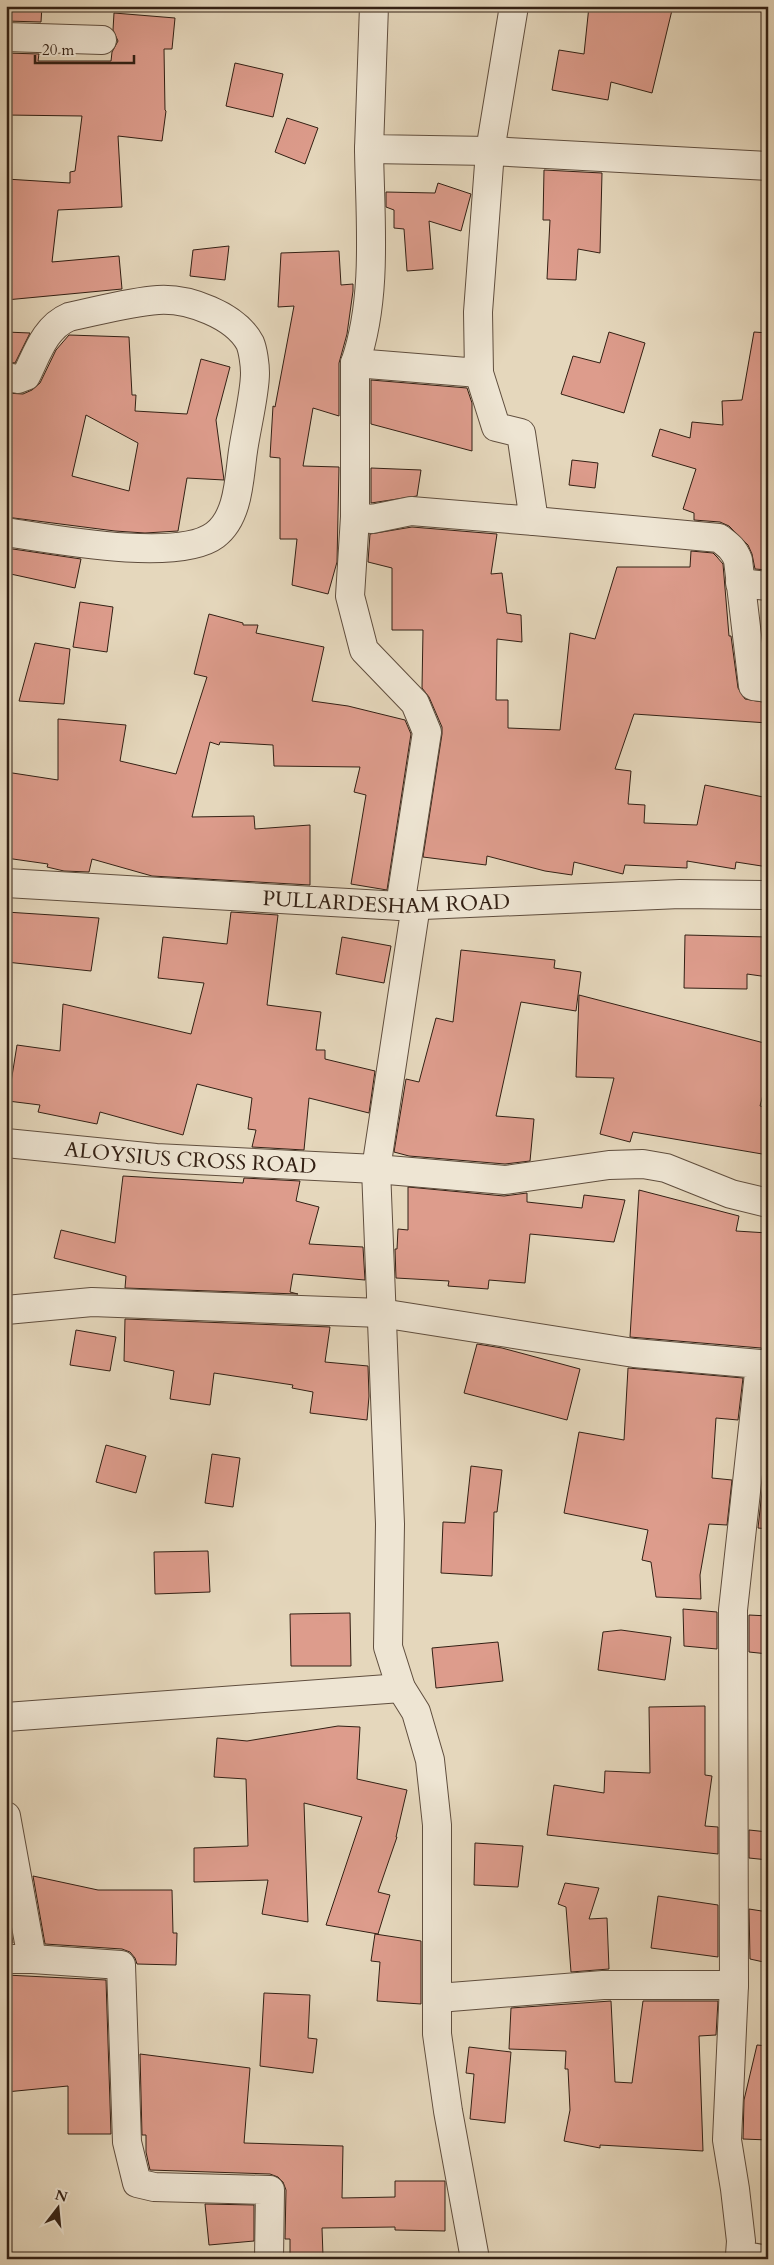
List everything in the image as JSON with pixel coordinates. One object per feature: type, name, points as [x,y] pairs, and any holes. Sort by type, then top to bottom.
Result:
[{"type":"street","points":[[374,6],[369,150],[371,273],[361,346],[355,363],[355,517],[350,596],[364,650],[415,703],[427,732],[376,1169],[390,1524],[388,1647],[401,1688],[416,1712],[431,1770],[437,1825],[437,2034],[448,2111],[475,2259]]},
{"type":"street","points":[[514,6],[490,151],[478,312],[479,373],[496,428],[522,432],[534,520]]},
{"type":"street","points":[[6,37],[102,40]]},
{"type":"street","points":[[369,150],[490,151],[768,166]]},
{"type":"street","points":[[6,377],[18,378],[26,376],[50,330],[58,322],[69,317],[159,300],[197,305],[229,319],[250,344],[255,373],[236,496],[230,516],[215,535],[192,545],[162,548],[103,547],[6,532]]},
{"type":"street","points":[[355,363],[479,373]]},
{"type":"street","points":[[355,517],[372,519],[411,511],[534,520],[719,538],[735,551],[738,560],[753,686],[768,688]]},
{"type":"street","points":[[740,583],[768,586]]},
{"type":"street","name":"PULLARDESHAM ROAD","points":[[6,883],[408,906],[680,894],[768,895]]},
{"type":"street","name":"ALOYSIUS CROSS ROAD","points":[[6,1143],[156,1158],[376,1169],[505,1180],[609,1165],[643,1164],[666,1168],[730,1194],[768,1203]]},
{"type":"street","points":[[6,1310],[92,1302],[381,1313],[634,1353],[760,1364],[734,1610],[734,1985],[727,2140],[742,2241],[740,2255],[762,2259]]},
{"type":"street","points":[[6,1717],[401,1688]]},
{"type":"street","points":[[6,1816],[19,1959],[121,1965],[127,2142],[137,2183],[154,2187],[270,2190],[269,2259]]},
{"type":"street","points":[[438,1998],[604,1985],[734,1985]]},
{"type":"building","points":[[6,6],[42,6],[41,22],[6,21]]},
{"type":"building","points":[[589,6],[673,6],[652,93],[611,82],[608,100],[552,90],[559,50],[584,54]]},
{"type":"building","points":[[114,13],[175,18],[172,49],[164,49],[166,111],[162,141],[118,136],[122,207],[58,210],[52,262],[119,256],[122,289],[6,300],[6,179],[70,183],[70,172],[75,171],[82,116],[6,115],[6,53],[39,54],[38,61],[111,61],[112,52],[118,41],[113,30]]},
{"type":"building","points":[[235,63],[283,74],[273,117],[226,106]]},
{"type":"building","points":[[287,118],[318,128],[305,164],[275,152]]},
{"type":"building","points":[[544,170],[602,173],[600,253],[578,249],[576,280],[547,279],[550,220],[543,220]]},
{"type":"building","points":[[438,183],[471,194],[461,231],[429,221],[433,269],[407,271],[404,229],[394,228],[394,210],[386,207],[386,192],[435,193]]},
{"type":"building","points":[[229,246],[225,280],[190,276],[193,250]]},
{"type":"building","points":[[339,251],[341,285],[353,284],[353,291],[347,334],[339,363],[339,416],[313,408],[303,466],[339,467],[337,562],[328,594],[292,585],[297,539],[280,539],[280,458],[270,457],[273,406],[275,407],[294,306],[278,307],[281,253]]},
{"type":"building","points":[[6,332],[30,333],[15,363],[6,362]]},
{"type":"building","points":[[609,332],[645,343],[624,413],[561,394],[573,356],[600,363]]},
{"type":"building","points":[[754,332],[768,333],[768,570],[755,569],[748,545],[729,526],[720,522],[694,520],[694,513],[683,509],[696,469],[652,456],[660,429],[690,438],[692,422],[723,425],[722,401],[742,400]]},
{"type":"building","points":[[69,335],[129,337],[132,395],[136,395],[135,411],[187,414],[201,359],[230,367],[216,420],[224,480],[187,478],[178,531],[145,533],[115,531],[6,517],[6,393],[23,394],[32,390],[40,383],[56,350]],"holes":[[[86,415],[138,443],[129,491],[72,476]]]},
{"type":"building","points":[[371,380],[467,388],[472,403],[472,451],[371,424]]},
{"type":"building","points":[[572,460],[598,463],[595,488],[569,485]]},
{"type":"building","points":[[371,468],[421,470],[417,496],[371,503]]},
{"type":"building","points":[[412,527],[497,534],[491,574],[502,573],[507,613],[521,615],[522,642],[497,639],[496,700],[508,700],[508,728],[560,730],[570,633],[595,639],[617,567],[690,567],[691,551],[713,553],[723,564],[729,636],[731,636],[738,688],[745,699],[768,703],[768,723],[634,714],[615,769],[631,771],[628,804],[645,805],[644,823],[697,825],[705,785],[768,798],[768,867],[736,862],[735,869],[687,861],[687,868],[625,865],[623,874],[574,862],[572,875],[545,871],[487,856],[486,865],[423,857],[442,727],[429,697],[422,688],[423,630],[392,630],[392,568],[368,562],[370,534]]},
{"type":"building","points":[[6,548],[81,559],[75,588],[6,573]]},
{"type":"building","points":[[80,602],[113,607],[107,652],[73,647]]},
{"type":"building","points":[[209,614],[243,623],[243,625],[258,625],[256,633],[324,647],[312,701],[348,706],[405,720],[411,734],[387,890],[351,884],[366,795],[354,792],[360,767],[274,766],[273,745],[220,742],[219,745],[210,742],[192,817],[254,816],[255,829],[310,825],[310,885],[152,876],[92,859],[89,872],[64,871],[47,867],[48,864],[6,858],[6,772],[58,780],[58,719],[126,725],[120,761],[176,774],[207,677],[194,674]]},
{"type":"building","points":[[763,641],[768,641],[768,672],[767,672]]},
{"type":"building","points":[[35,643],[70,649],[64,704],[19,701]]},
{"type":"building","points":[[6,912],[99,918],[91,971],[6,962]]},
{"type":"building","points":[[231,912],[278,915],[267,1005],[321,1012],[316,1050],[325,1050],[325,1059],[375,1071],[369,1113],[309,1098],[304,1150],[252,1147],[256,1130],[248,1129],[252,1098],[197,1084],[183,1135],[100,1112],[97,1124],[38,1112],[40,1105],[8,1101],[17,1045],[60,1051],[63,1004],[191,1034],[204,983],[158,978],[163,937],[227,944]]},
{"type":"building","points":[[685,935],[768,937],[768,977],[747,974],[747,989],[684,988]]},
{"type":"building","points":[[342,937],[391,946],[384,983],[336,974]]},
{"type":"building","points":[[461,950],[555,960],[554,968],[581,972],[576,1011],[521,1002],[496,1116],[534,1119],[530,1161],[505,1164],[409,1156],[394,1152],[406,1079],[419,1082],[436,1018],[453,1022]]},
{"type":"building","points":[[579,995],[768,1044],[768,1076],[760,1106],[768,1108],[768,1155],[633,1132],[630,1142],[600,1134],[614,1078],[576,1077]]},
{"type":"building","points":[[123,1176],[243,1183],[244,1178],[300,1181],[296,1201],[319,1207],[309,1244],[363,1247],[365,1280],[293,1274],[290,1292],[298,1294],[125,1288],[126,1276],[54,1258],[61,1230],[115,1243]]},
{"type":"building","points":[[408,1187],[504,1196],[527,1193],[527,1202],[582,1208],[584,1195],[625,1200],[614,1242],[530,1234],[525,1283],[489,1280],[488,1289],[448,1286],[449,1281],[396,1278],[395,1249],[397,1249],[398,1229],[408,1230]]},
{"type":"building","points":[[639,1190],[739,1216],[736,1231],[768,1233],[768,1351],[761,1348],[630,1337]]},
{"type":"building","points":[[125,1319],[330,1327],[325,1362],[368,1366],[369,1396],[367,1420],[310,1413],[313,1392],[292,1388],[293,1385],[214,1373],[210,1405],[170,1399],[174,1371],[124,1361]]},
{"type":"building","points":[[76,1330],[116,1337],[110,1371],[70,1365]]},
{"type":"building","points":[[477,1344],[502,1348],[580,1369],[567,1420],[464,1393]]},
{"type":"building","points":[[628,1368],[743,1378],[738,1420],[716,1418],[712,1478],[732,1480],[727,1525],[709,1524],[700,1575],[701,1599],[656,1597],[651,1562],[642,1560],[648,1530],[564,1513],[579,1432],[624,1440]]},
{"type":"building","points":[[106,1445],[146,1456],[136,1493],[96,1482]]},
{"type":"building","points":[[212,1454],[240,1458],[233,1507],[205,1503]]},
{"type":"building","points":[[471,1466],[502,1470],[497,1512],[494,1512],[492,1576],[441,1573],[443,1522],[465,1523]]},
{"type":"building","points":[[763,1483],[768,1484],[768,1529],[758,1528]]},
{"type":"building","points":[[208,1551],[210,1592],[155,1594],[154,1552]]},
{"type":"building","points":[[683,1609],[717,1612],[717,1649],[684,1646]]},
{"type":"building","points":[[350,1613],[351,1666],[291,1666],[290,1614]]},
{"type":"building","points":[[749,1615],[768,1616],[768,1654],[749,1652]]},
{"type":"building","points":[[621,1630],[671,1637],[665,1680],[598,1670],[603,1632]]},
{"type":"building","points":[[498,1642],[503,1681],[436,1688],[432,1648]]},
{"type":"building","points":[[705,1706],[705,1775],[712,1776],[705,1826],[718,1827],[718,1854],[547,1835],[554,1785],[604,1793],[605,1771],[650,1773],[649,1707]]},
{"type":"building","points":[[338,1726],[360,1727],[357,1779],[407,1790],[397,1837],[378,1892],[390,1895],[378,1934],[326,1925],[362,1817],[304,1803],[308,1922],[262,1914],[268,1880],[194,1882],[194,1848],[248,1846],[246,1779],[214,1777],[217,1738],[247,1741]]},
{"type":"building","points":[[749,1830],[768,1832],[768,1860],[749,1858]]},
{"type":"building","points":[[475,1843],[523,1846],[518,1887],[474,1885]]},
{"type":"building","points":[[33,1876],[98,1890],[172,1890],[173,1933],[177,1933],[176,1965],[137,1964],[130,1952],[122,1949],[45,1944]]},
{"type":"building","points":[[565,1883],[599,1888],[589,1919],[607,1918],[609,1969],[571,1972],[566,1907],[558,1904]]},
{"type":"building","points":[[658,1896],[718,1905],[718,1957],[651,1948]]},
{"type":"building","points":[[6,1905],[13,1943],[6,1943]]},
{"type":"building","points":[[749,1909],[768,1912],[768,1963],[750,1959]]},
{"type":"building","points":[[375,1934],[421,1941],[421,2004],[377,2001],[380,1962],[371,1961]]},
{"type":"building","points":[[6,1975],[106,1980],[111,2134],[68,2134],[68,2086],[6,2092]]},
{"type":"building","points":[[264,1993],[310,1995],[308,2038],[317,2039],[313,2073],[260,2066]]},
{"type":"building","points":[[611,2001],[615,2082],[632,2083],[643,2001],[718,2001],[716,2035],[699,2036],[703,2151],[600,2145],[600,2148],[564,2141],[570,2110],[568,2069],[565,2069],[566,2051],[509,2049],[511,2008]]},
{"type":"building","points":[[757,2045],[768,2046],[768,2140],[743,2139],[744,2100]]},
{"type":"building","points":[[469,2047],[511,2052],[505,2123],[470,2119],[474,2074],[466,2073]]},
{"type":"building","points":[[140,2054],[250,2068],[244,2143],[343,2146],[342,2198],[395,2197],[395,2181],[445,2181],[445,2231],[395,2230],[395,2227],[322,2228],[323,2256],[290,2256],[290,2239],[285,2239],[286,2190],[283,2182],[278,2177],[270,2174],[150,2170],[146,2152],[146,2135],[142,2135]]},
{"type":"building","points":[[205,2204],[254,2205],[254,2241],[209,2245]]}]
